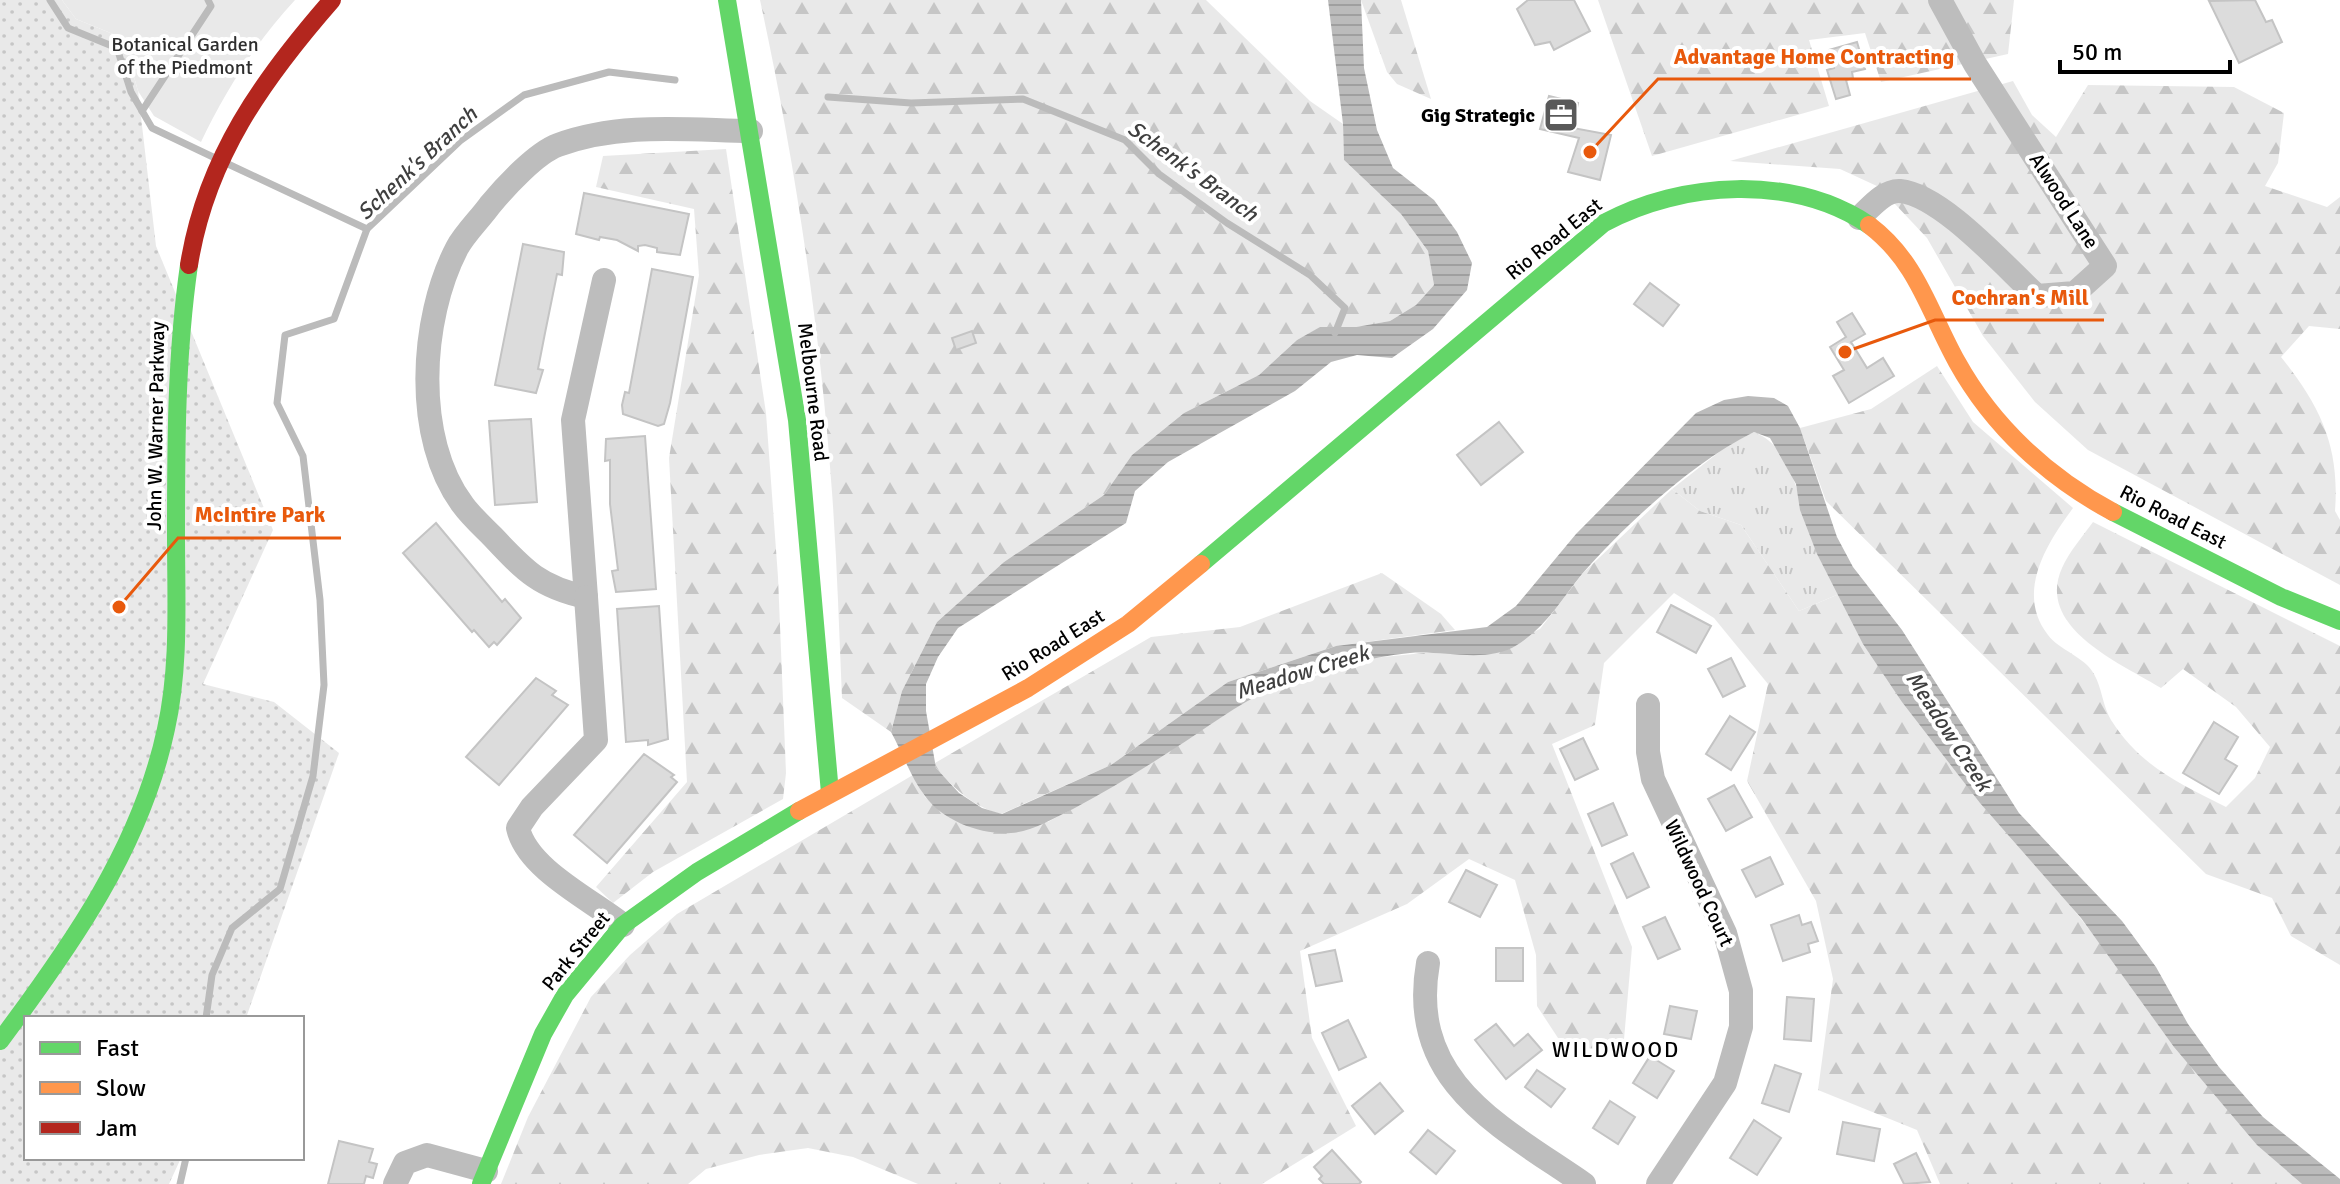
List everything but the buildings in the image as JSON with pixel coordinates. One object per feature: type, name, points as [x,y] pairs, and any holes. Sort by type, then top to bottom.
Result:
[{"type":"street","name":"John W. Warner Parkway","points":[[0,1041],[87,921],[135,833],[167,728],[177,611],[176,361],[189,258],[205,196],[254,92],[279,58],[332,0]]},
{"type":"street","name":"Melbourne Road","points":[[727,0],[797,420],[830,793]]},
{"type":"street","name":"Alwood Lane","points":[[1859,218],[1886,194],[1898,191],[1928,200],[2037,296],[2075,293],[2105,266],[1975,64],[1940,0]]},
{"type":"street","points":[[586,597],[553,590],[527,574],[462,504],[446,474],[430,419],[426,361],[433,310],[457,247],[507,185],[556,146],[631,128],[751,131]]},
{"type":"street","name":"Rio Road East","points":[[830,793],[993,708],[1128,624],[1182,583],[1592,233],[1630,208],[1682,194],[1756,190],[1831,205],[1859,218],[1892,242],[1917,276],[1957,362],[1984,402],[2042,465],[2076,492],[2253,583],[2340,621]]},
{"type":"street","points":[[604,280],[573,420],[596,740],[532,807],[518,828],[521,841],[538,863],[623,925]]},
{"type":"street","name":"Wildwood Court","points":[[1648,705],[1648,752],[1653,779],[1725,933],[1741,991],[1741,1027],[1725,1083],[1658,1184]]},
{"type":"street","name":"Park Street","points":[[483,1177],[508,1113],[557,1008],[623,925],[666,891],[830,793]]},
{"type":"street","points":[[1428,963],[1424,1011],[1430,1043],[1461,1091],[1481,1112],[1584,1184]]},
{"type":"street","points":[[395,1184],[405,1163],[427,1155],[483,1177]]},
{"type":"green space","points":[[0,0],[62,0],[76,19],[123,38],[138,91],[156,246],[273,530],[203,684],[274,702],[339,753],[247,1016],[24,1016],[24,1160],[180,1160],[169,1184],[0,1184]]},
{"type":"green space","name":"Botanical Garden of the Piedmont","points":[[62,0],[295,0],[243,67],[201,142],[154,116],[138,91],[123,38],[76,19]]},
{"type":"green space","points":[[760,0],[1206,0],[1310,101],[1343,124],[1344,160],[1401,214],[1428,251],[1434,285],[1416,305],[1390,321],[1356,327],[1321,327],[1297,340],[1259,375],[1184,413],[1132,455],[1104,495],[1004,562],[937,622],[902,691],[891,732],[842,698],[834,518],[821,368],[795,183]]},
{"type":"green space","points":[[1361,0],[1401,0],[1431,99],[1397,84],[1387,72]]},
{"type":"green space","points":[[1598,0],[2014,0],[2008,54],[1881,82],[1865,33],[1809,40],[1829,106],[1652,156]]},
{"type":"green space","points":[[2013,81],[2032,115],[2056,137],[2088,85],[2234,87],[2284,113],[2278,163],[2265,186],[2327,207],[2340,197],[2340,329],[2309,326],[2281,357],[2317,410],[2330,447],[2336,488],[2335,511],[2340,520],[2340,585],[2088,450],[2035,402],[1983,336],[1927,238],[1879,187],[1840,169],[1730,161]]},
{"type":"green space","points":[[726,149],[766,413],[778,577],[786,773],[783,799],[653,872],[613,903],[596,887],[687,782],[669,458],[699,275],[694,209],[596,187],[603,156]]},
{"type":"green space","points":[[1937,366],[1973,422],[2073,508],[2053,537],[2038,569],[2034,602],[2039,619],[2053,640],[2090,668],[2111,720],[2135,750],[2162,772],[2226,807],[2255,778],[2270,747],[2236,707],[2183,669],[2161,688],[2105,655],[2071,626],[2061,609],[2057,589],[2065,562],[2093,522],[2340,646],[2340,965],[2291,936],[2272,898],[2206,874],[1826,501],[1800,428],[1871,409]]},
{"type":"green space","points":[[1754,432],[1768,440],[1788,466],[1810,535],[1839,594],[1799,611],[1741,525],[1700,511],[1672,489],[1728,445]]},
{"type":"green space","points":[[1672,489],[1700,511],[1741,525],[1799,611],[1839,594],[1863,640],[1920,724],[2081,919],[2212,1091],[2270,1155],[2302,1184],[1940,1184],[1917,1130],[1818,1090],[1833,979],[1816,901],[1747,781],[1768,684],[1714,618],[1674,593],[1604,663],[1595,725],[1552,744],[1632,947],[1623,1051],[1586,1048],[1558,1038],[1537,1006],[1536,955],[1515,880],[1469,859],[1407,904],[1300,951],[1312,1038],[1356,1126],[1262,1184],[918,1184],[853,1157],[808,1148],[759,1155],[706,1169],[688,1184],[501,1184],[528,1117],[591,997],[630,955],[677,914],[913,775],[925,797],[952,819],[1048,822],[1129,777],[1255,695],[1373,658],[1444,651],[1484,654],[1540,629],[1583,573]]},
{"type":"green space","points":[[1382,573],[1441,614],[1455,630],[1336,646],[1228,682],[1111,765],[1001,814],[981,807],[965,796],[936,768],[935,763],[1151,637],[1240,627]]},
{"type":"water","name":"Meadow Creek","points":[[1328,0],[1361,0],[1364,68],[1377,130],[1393,168],[1434,200],[1457,232],[1472,263],[1467,290],[1433,329],[1392,358],[1357,355],[1331,362],[1295,391],[1168,462],[1135,491],[1126,523],[958,628],[938,657],[926,684],[926,711],[936,768],[959,793],[982,808],[1002,814],[1111,765],[1228,682],[1336,646],[1487,627],[1516,606],[1576,534],[1696,413],[1724,400],[1748,396],[1774,398],[1788,406],[1800,428],[1837,537],[1853,567],[1902,630],[2019,813],[2122,921],[2156,967],[2188,1024],[2219,1067],[2263,1117],[2340,1179],[2340,1184],[2302,1184],[2257,1145],[2174,1047],[2081,918],[1980,803],[1902,702],[1863,644],[1817,554],[1800,510],[1796,484],[1770,438],[1754,432],[1708,460],[1662,495],[1600,554],[1536,630],[1505,651],[1479,655],[1395,655],[1335,667],[1275,687],[1111,788],[1027,830],[999,833],[975,829],[942,813],[925,796],[891,732],[902,691],[937,622],[1004,562],[1104,495],[1132,455],[1184,413],[1259,375],[1297,340],[1320,327],[1356,327],[1390,321],[1416,305],[1434,285],[1428,251],[1401,214],[1344,160],[1343,124]]},
{"type":"waterway","points":[[50,0],[68,28],[117,48],[131,92],[152,128],[213,157]]},
{"type":"waterway","points":[[142,111],[211,6],[208,0]]},
{"type":"waterway","name":"Schenk's Branch","points":[[206,1016],[212,975],[232,928],[280,889],[313,776],[324,685],[320,600],[303,456],[277,403],[285,335],[334,319],[367,229],[460,141],[524,95],[609,72],[675,80]]},
{"type":"waterway","name":"Schenk's Branch","points":[[828,97],[911,103],[1023,99],[1125,140],[1159,174],[1227,223],[1310,275],[1345,308],[1335,333]]},
{"type":"waterway","points":[[228,164],[367,229]]},
{"type":"waterway","name":"Schenk's Branch","points":[[180,1184],[186,1160]]},
{"type":"traffic: fast","points":[[727,0],[797,420],[830,793]]},
{"type":"traffic: fast","points":[[1201,564],[1604,223],[1668,198],[1737,189],[1806,197],[1839,209],[1869,225]]},
{"type":"traffic: fast","points":[[0,1041],[77,932],[121,855],[140,814],[166,729],[175,657],[178,400],[181,333],[189,265]]},
{"type":"traffic: fast","points":[[2113,512],[2281,597],[2340,621]]},
{"type":"traffic: fast","points":[[481,1184],[543,1034],[565,995],[623,925],[697,872],[799,811]]},
{"type":"traffic: slow","points":[[1869,225],[1886,239],[1911,271],[1971,386],[2005,429],[2045,467],[2113,512]]},
{"type":"traffic: slow","points":[[799,811],[1028,688],[1128,624],[1201,564]]},
{"type":"traffic: jam","points":[[189,265],[209,190],[241,122],[283,60],[332,0]]},
{"type":"place","name":"Gig Strategic","points":[[1561,115]]},
{"type":"place","name":"Advantage Home Contracting","points":[[1590,152]]},
{"type":"place","name":"Cochran's Mill","points":[[1845,352]]},
{"type":"place","name":"McIntire Park","points":[[119,607]]},
{"type":"district","name":"WILDWOOD","points":[[1616,1049]]}]
